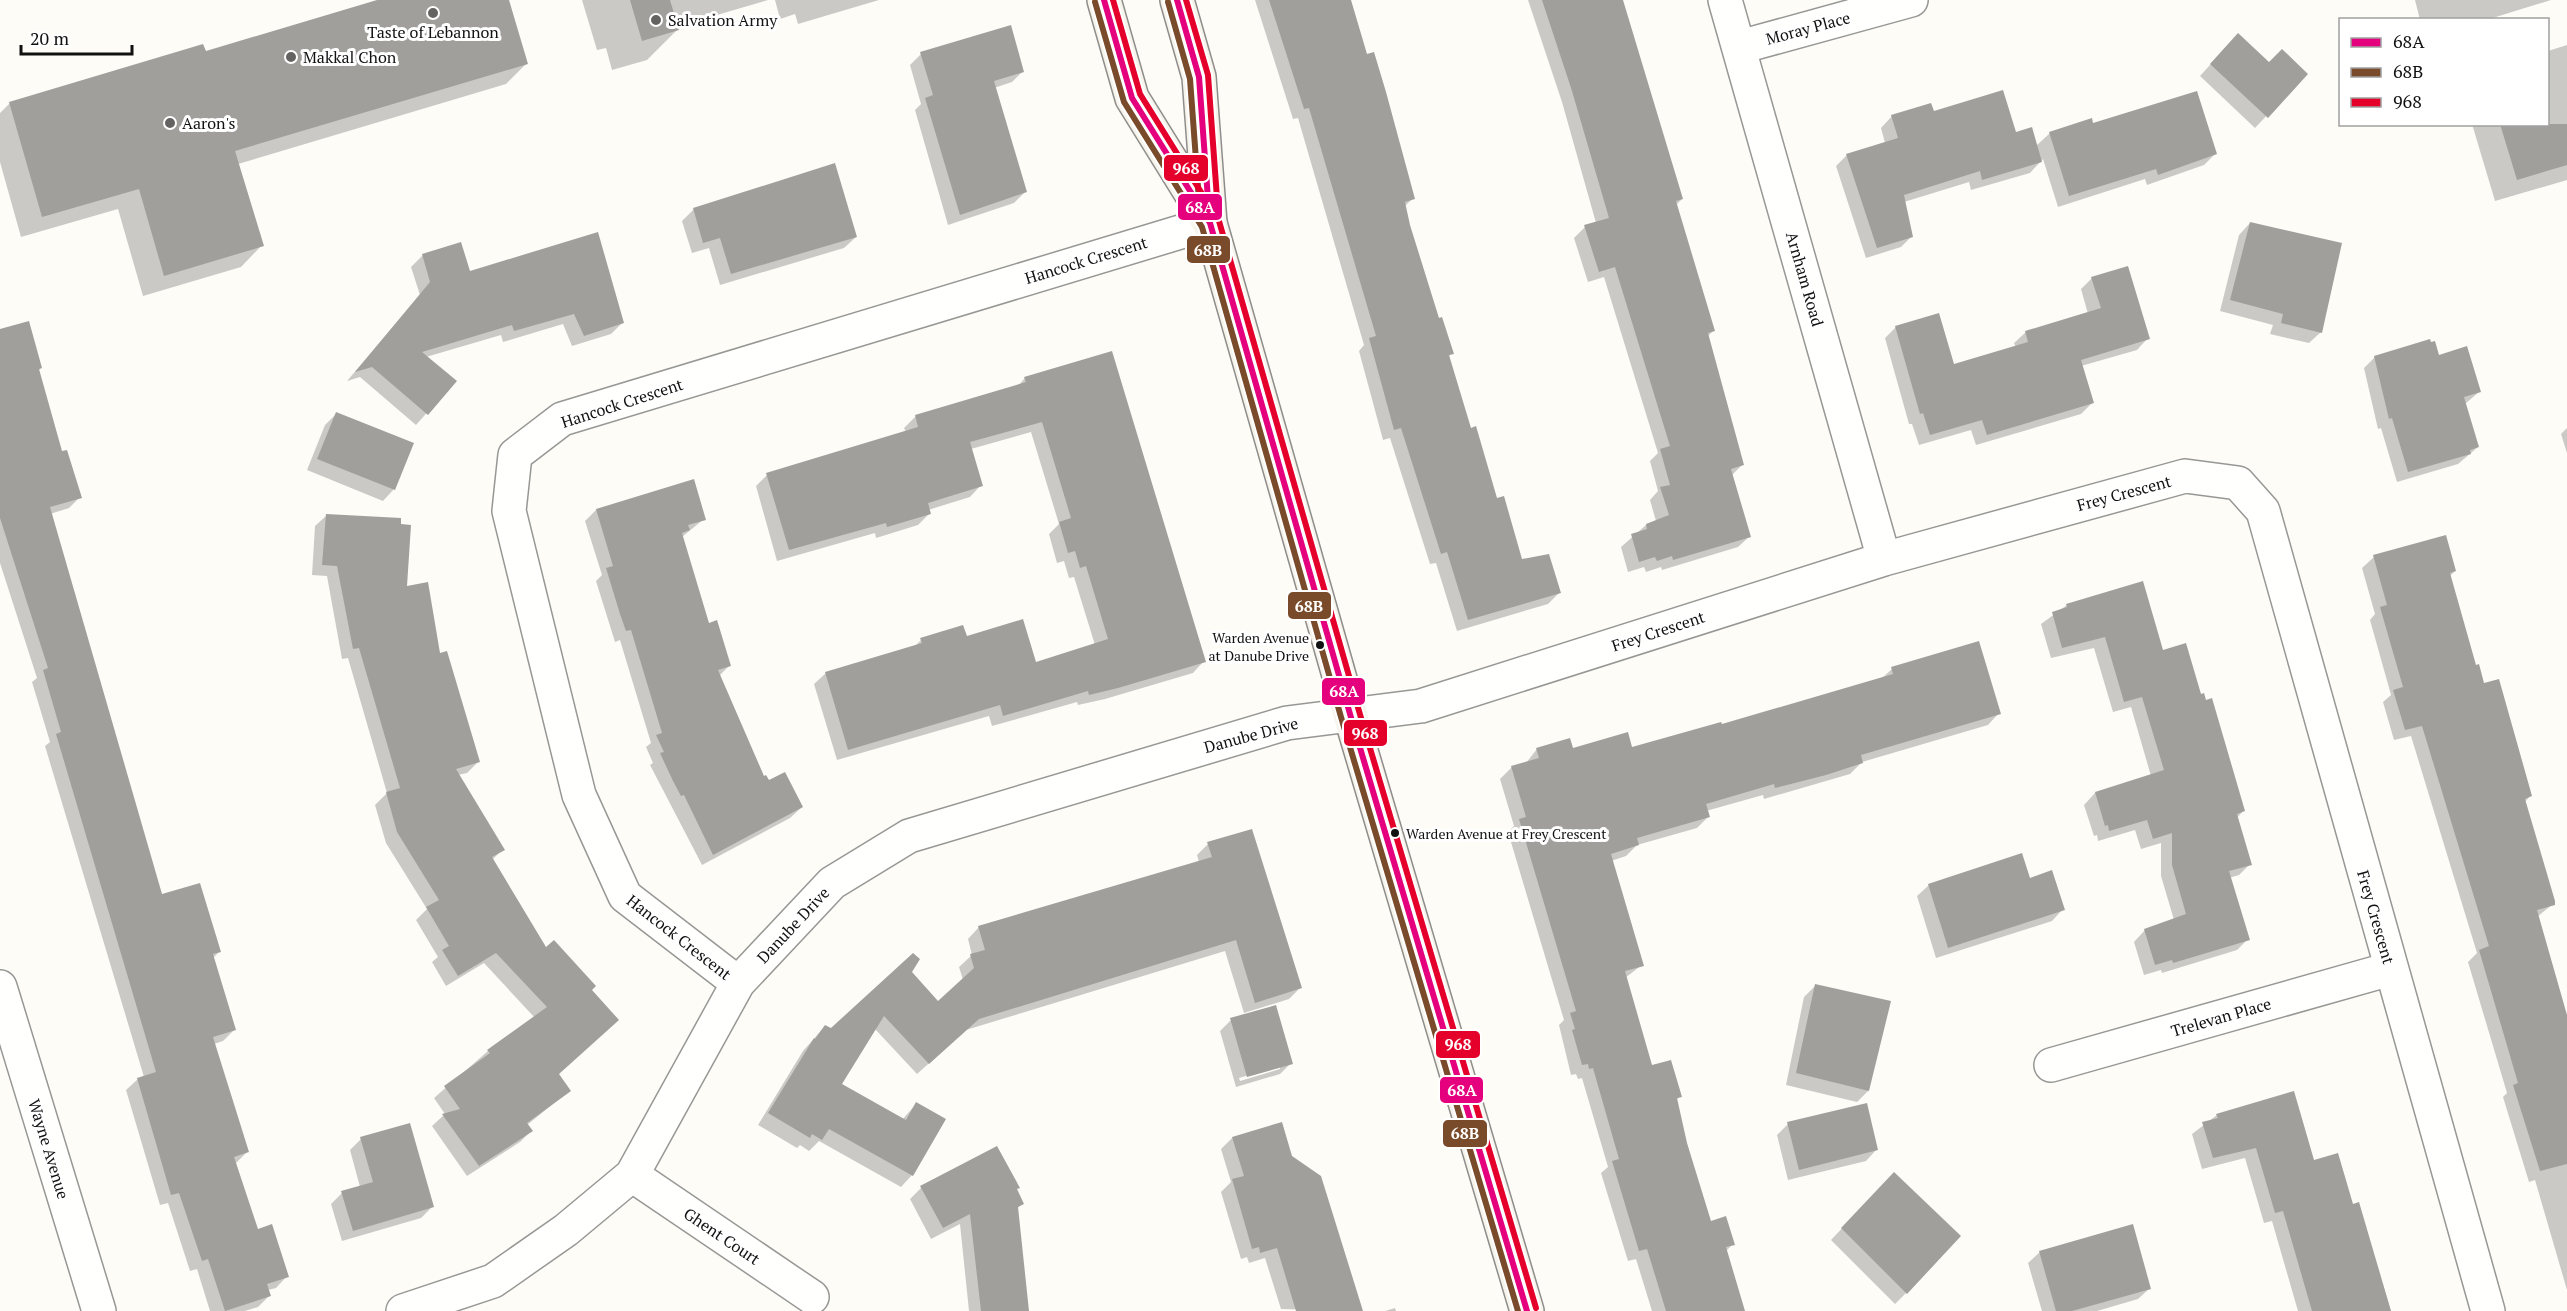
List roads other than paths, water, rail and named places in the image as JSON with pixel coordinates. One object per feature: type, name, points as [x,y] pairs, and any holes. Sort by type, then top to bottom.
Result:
[{"type":"main road","points":[[1104,0],[1132,98],[1210,223]]},
{"type":"main road","points":[[1177,0],[1199,77],[1210,223],[1350,714],[1527,1311]]},
{"type":"street","name":"Arnham Road","points":[[1725,0],[1884,559]]},
{"type":"street","name":"Moray Place","points":[[1740,47],[1911,0]]},
{"type":"street","name":"Hancock Crescent","points":[[738,983],[625,896],[579,795],[508,511],[515,455],[562,419],[1210,223]]},
{"type":"street","name":"Frey Crescent","points":[[1350,714],[1421,706],[1884,559],[2185,476],[2238,483],[2263,511],[2488,1311]]},
{"type":"street","name":"Danube Drive","points":[[403,1311],[493,1281],[566,1230],[632,1174],[738,983],[832,883],[909,836],[1287,723],[1350,714]]},
{"type":"street","name":"Trelevan Place","points":[[2051,1065],[2390,969]]},
{"type":"street","name":"Wayne Avenue","points":[[0,987],[99,1311]]},
{"type":"street","name":"Ghent Court","points":[[632,1174],[812,1297]]},
{"type":"place","name":"Taste of Lebannon","points":[[433,13]]},
{"type":"place","name":"Salvation Army","points":[[656,20]]},
{"type":"place","name":"Makkal Chon","points":[[291,57]]},
{"type":"place","name":"Aaron's","points":[[170,123]]},
{"type":"place","name":"Warden Avenue at Danube Drive","points":[[1320,645]]},
{"type":"place","name":"Warden Avenue at Frey Crescent","points":[[1395,833]]}]
